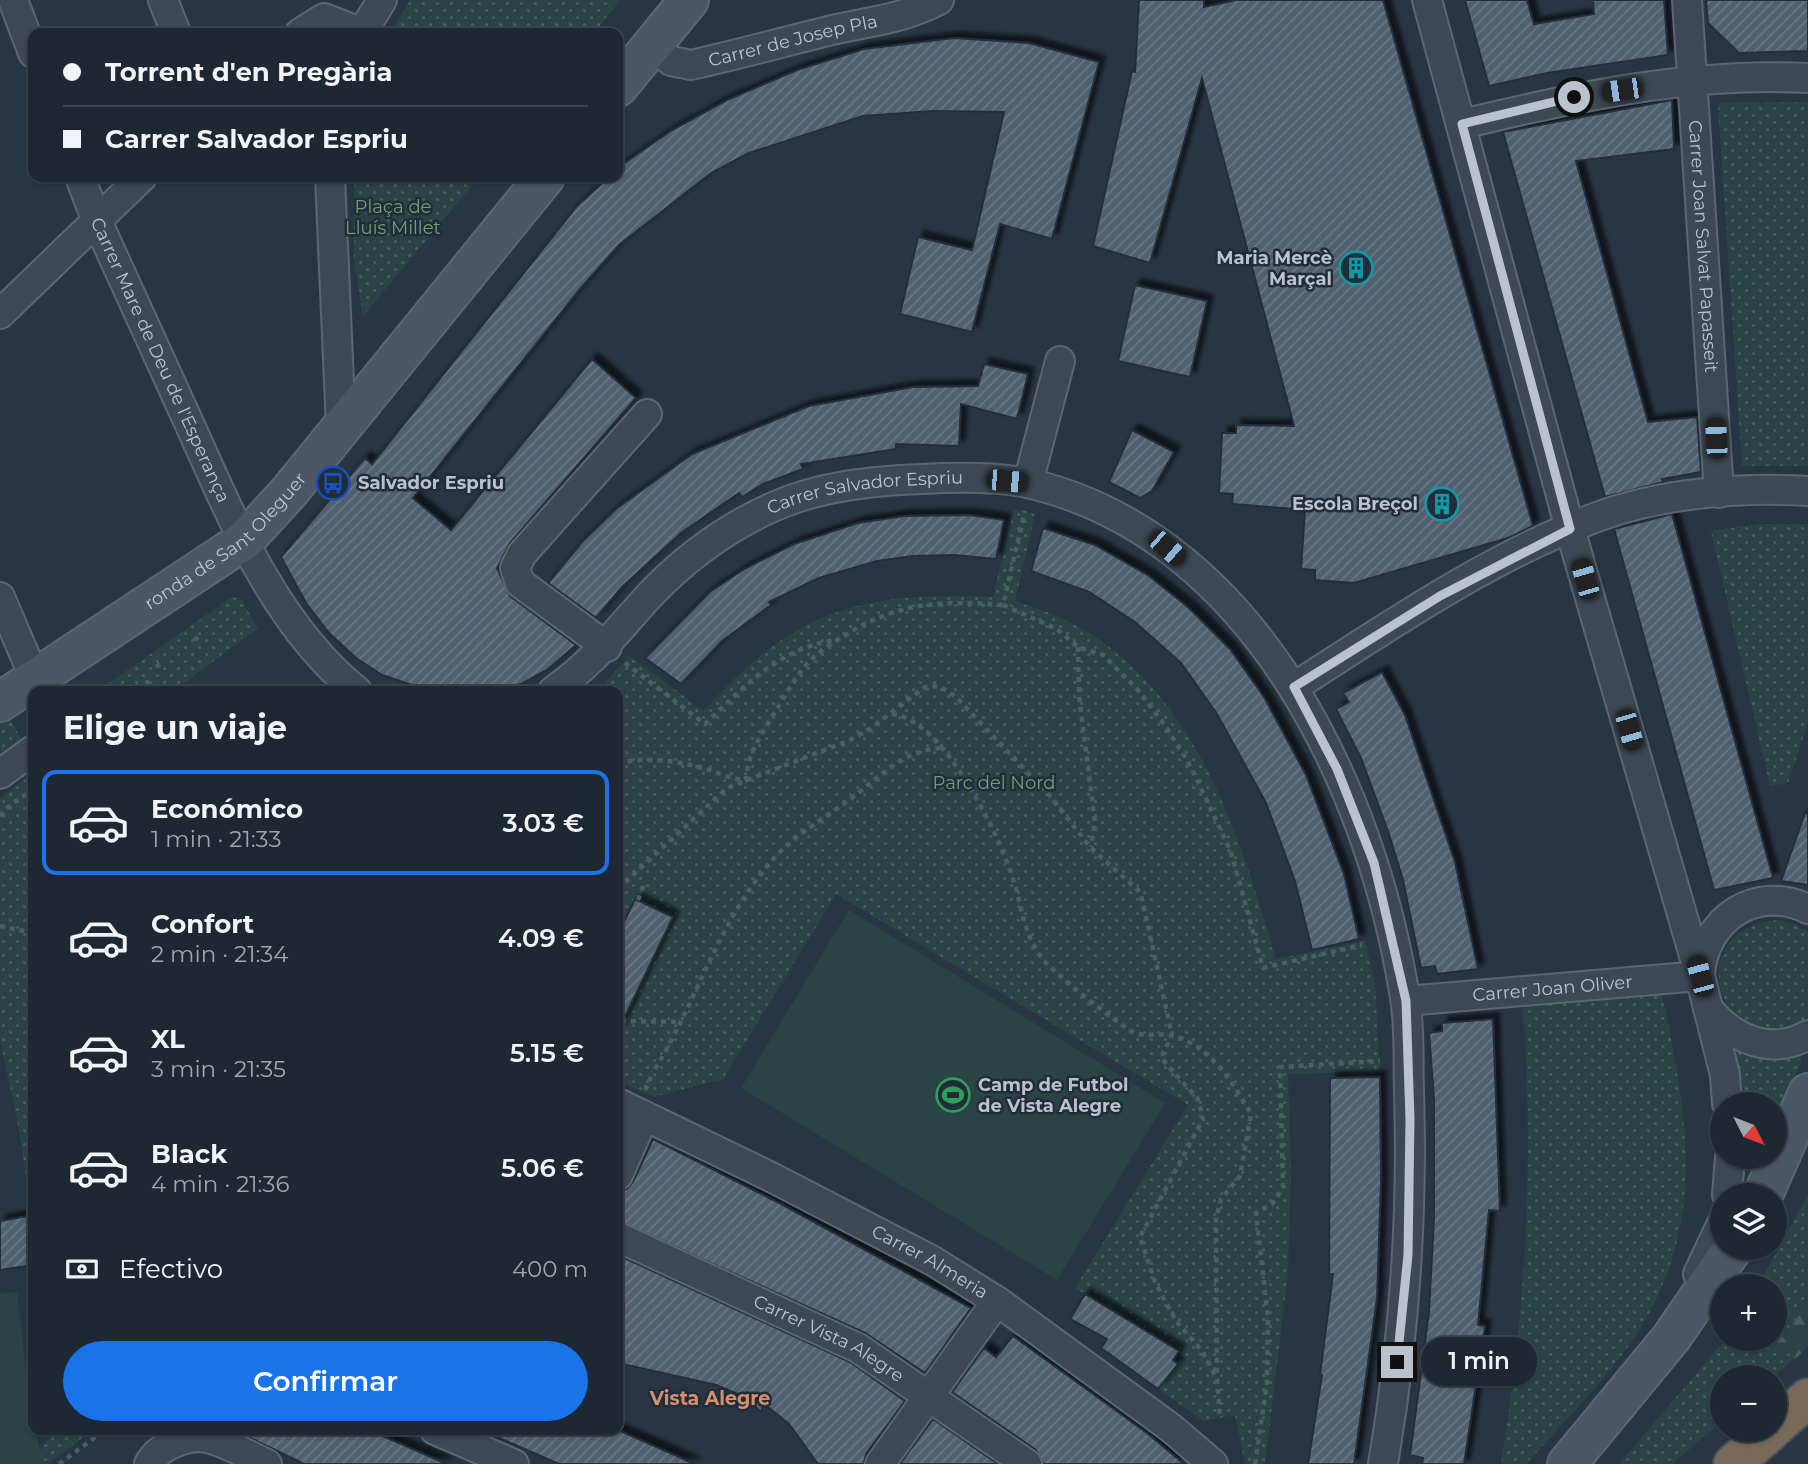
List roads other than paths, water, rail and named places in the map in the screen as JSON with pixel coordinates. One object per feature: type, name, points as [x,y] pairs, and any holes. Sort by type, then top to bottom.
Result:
[{"type":"highway","points":[[1787,1417],[1808,1398]]},
{"type":"highway","points":[[1733,1464],[1758,1442]]},
{"type":"street","points":[[13,0],[28,40]]},
{"type":"street","points":[[163,0],[174,28]]},
{"type":"street","points":[[365,28],[382,0]]},
{"type":"street","points":[[623,81],[689,0]]},
{"type":"street","name":"Carrer de Josep Pla","points":[[652,46],[671,61],[691,65],[827,31],[881,22],[920,10],[939,0]]},
{"type":"street","points":[[1427,0],[1570,529],[1700,976],[1725,1075],[1726,1092]]},
{"type":"street","name":"Carrer Joan Salvat Papasseit","points":[[1687,0],[1719,493]]},
{"type":"street","points":[[308,28],[324,18],[349,28]]},
{"type":"street","points":[[1462,124],[1574,97],[1694,80],[1808,78]]},
{"type":"street","name":"Carrer Mare de Deu de l'Esperança","points":[[82,182],[96,219],[222,497],[245,540]]},
{"type":"street","points":[[0,314],[137,182]]},
{"type":"street","points":[[330,182],[341,428]]},
{"type":"street","name":"ronda de Sant Oleguer","points":[[38,685],[245,540],[289,492],[541,182]]},
{"type":"street","points":[[1028,483],[1060,361]]},
{"type":"street","points":[[615,654],[520,583],[515,568],[522,554],[647,414]]},
{"type":"street","name":"Carrer Salvador Espriu","points":[[561,686],[615,654],[650,595],[691,558],[732,528],[776,506],[833,487],[951,477],[1028,483],[1088,503],[1167,548],[1220,595],[1269,650],[1294,687],[1337,769],[1374,863],[1406,1001],[1410,1119],[1408,1255],[1383,1464]]},
{"type":"street","points":[[1294,687],[1440,596],[1570,529],[1624,509],[1719,493],[1808,491]]},
{"type":"street","points":[[245,540],[296,629],[329,668],[351,686]]},
{"type":"street","points":[[0,597],[38,685]]},
{"type":"street","name":"ronda de Sant Oleguer","points":[[0,702],[28,689]]},
{"type":"street","points":[[0,774],[28,754]]},
{"type":"street","points":[[1700,976],[1702,956],[1708,940],[1721,921],[1734,911],[1763,900],[1779,900],[1808,909]]},
{"type":"street","name":"Carrer Joan Oliver","points":[[1406,1001],[1700,976]]},
{"type":"street","points":[[1706,1006],[1732,1033],[1745,1040],[1762,1044],[1782,1044],[1808,1035]]},
{"type":"street","points":[[1768,1183],[1808,1093]]},
{"type":"street","name":"Carrer Almeria","points":[[623,1106],[858,1221],[933,1261],[997,1301],[1171,1428],[1213,1464]]},
{"type":"street","points":[[623,1164],[644,1116]]},
{"type":"street","name":"Carrer Vista Alegre","points":[[623,1239],[858,1348],[1027,1464]]},
{"type":"street","points":[[1630,1390],[1710,1251]]},
{"type":"street","points":[[1567,1464],[1671,1338],[1725,1260]]},
{"type":"street","points":[[880,1464],[997,1301]]},
{"type":"street","points":[[447,1435],[514,1464]]},
{"type":"street","points":[[149,1464],[166,1445],[210,1438],[267,1464]]},
{"type":"place","name":"Maria Mercè Marçal","points":[[1356,268]]},
{"type":"place","name":"Salvador Espriu","points":[[333,483]]},
{"type":"place","name":"Escola Breçol","points":[[1442,504]]},
{"type":"place","name":"Camp de Futbol de Vista Alegre","points":[[953,1095]]},
{"type":"district","name":"Vista Alegre","points":[[710,1398]]},
{"type":"park label","name":"Plaça de Lluís Millet","points":[[393,217]]},
{"type":"park label","name":"Parc del Nord","points":[[994,783]]}]
